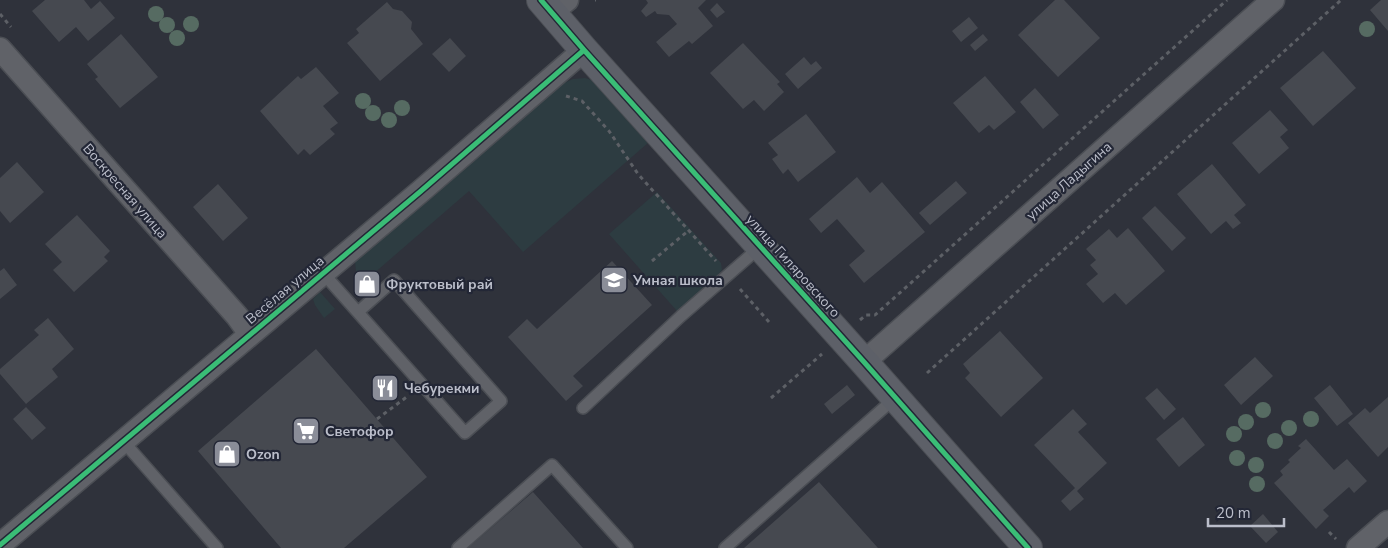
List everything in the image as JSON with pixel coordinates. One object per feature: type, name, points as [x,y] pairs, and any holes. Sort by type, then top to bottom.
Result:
[{"type":"street","name":"улица Ладыгина","points":[[864,362],[1274,0]]},
{"type":"street","name":"улица Гиляровского","points":[[553,4],[584,50],[1028,548]]},
{"type":"street","name":"Воскресная улица","points":[[0,49],[250,334]]},
{"type":"street","name":"Весёлая улица","points":[[0,545],[421,191],[584,50]]},
{"type":"street","points":[[1358,548],[1388,522]]},
{"type":"lane","points":[[582,408],[680,316],[760,247]]},
{"type":"lane","points":[[323,273],[465,433],[501,400],[394,280],[358,312]]},
{"type":"lane","points":[[725,548],[895,398]]},
{"type":"lane","points":[[123,441],[218,548]]},
{"type":"lane","points":[[458,548],[552,465],[627,548]]},
{"type":"path","points":[[866,315],[875,315],[1227,0]]},
{"type":"path","points":[[927,373],[1341,0]]},
{"type":"path","points":[[539,87],[582,101],[609,131],[638,174],[722,267]]},
{"type":"path","points":[[652,261],[688,231]]},
{"type":"path","points":[[738,287],[769,322]]},
{"type":"path","points":[[771,398],[827,349]]},
{"type":"path","points":[[377,419],[409,395]]},
{"type":"shaded area","points":[[585,78],[595,81],[649,142],[523,252],[469,191],[365,281],[356,271],[355,261],[564,83],[573,79]]},
{"type":"shaded area","points":[[657,192],[721,263],[722,270],[713,281],[677,311],[609,234]]},
{"type":"shaded area","points":[[320,292],[335,309],[324,318],[313,299]]},
{"type":"building","points":[[45,0],[84,0],[91,9],[100,1],[115,18],[88,41],[76,27],[59,42],[32,11]]},
{"type":"building","points":[[646,0],[706,0],[698,8],[713,26],[692,44],[689,41],[669,57],[656,42],[677,24],[669,15],[657,14],[655,11],[646,17],[641,11],[648,3]]},
{"type":"building","points":[[1055,0],[1064,0],[1100,38],[1058,77],[1018,35]]},
{"type":"building","points":[[1381,0],[1388,0],[1388,31],[1370,10]]},
{"type":"building","points":[[387,2],[393,9],[402,11],[412,22],[411,29],[423,44],[380,81],[347,43],[359,33],[356,29]]},
{"type":"building","points":[[717,3],[725,12],[717,18],[710,10]]},
{"type":"building","points":[[969,17],[978,28],[961,42],[952,31]]},
{"type":"building","points":[[121,34],[158,77],[120,108],[95,79],[98,77],[87,64]]},
{"type":"building","points":[[983,34],[988,40],[975,51],[970,45]]},
{"type":"building","points":[[450,38],[466,56],[449,72],[432,54]]},
{"type":"building","points":[[743,43],[780,82],[777,84],[784,92],[764,111],[754,100],[743,109],[710,73]]},
{"type":"building","points":[[1323,51],[1356,88],[1313,126],[1280,88]]},
{"type":"building","points":[[804,57],[811,65],[816,61],[822,68],[798,89],[785,74]]},
{"type":"building","points":[[316,67],[339,93],[323,106],[338,123],[330,129],[335,134],[310,155],[304,149],[298,155],[260,111],[298,76],[301,79]]},
{"type":"building","points":[[985,76],[1016,112],[994,130],[989,125],[979,133],[953,103]]},
{"type":"building","points":[[1035,88],[1059,115],[1043,129],[1020,102]]},
{"type":"building","points":[[1270,110],[1288,130],[1280,137],[1289,148],[1259,174],[1232,143]]},
{"type":"building","points":[[806,114],[836,152],[798,182],[788,169],[783,174],[772,159],[778,155],[768,143]]},
{"type":"building","points":[[17,162],[44,192],[10,223],[0,211],[0,178]]},
{"type":"building","points":[[1212,164],[1246,205],[1234,215],[1241,223],[1233,229],[1226,221],[1211,234],[1177,194]]},
{"type":"building","points":[[857,177],[870,193],[882,182],[925,232],[864,283],[849,265],[865,251],[837,219],[821,233],[809,219]]},
{"type":"building","points":[[956,181],[967,193],[930,225],[919,213]]},
{"type":"building","points":[[218,184],[248,218],[223,241],[193,207]]},
{"type":"building","points":[[1155,206],[1186,238],[1172,251],[1142,218]]},
{"type":"building","points":[[77,215],[110,251],[104,257],[108,261],[74,292],[53,270],[62,262],[45,244]]},
{"type":"building","points":[[1128,228],[1165,271],[1126,305],[1115,293],[1103,303],[1086,284],[1098,274],[1090,265],[1096,260],[1086,249],[1109,229],[1117,238]]},
{"type":"building","points":[[612,261],[652,305],[573,376],[583,386],[566,401],[508,337],[527,319],[537,329]]},
{"type":"building","points":[[4,268],[17,285],[0,299],[0,271]]},
{"type":"building","points":[[48,318],[74,349],[52,369],[58,377],[26,404],[0,374],[0,369],[39,335],[34,330]]},
{"type":"building","points":[[1000,331],[1043,378],[1001,417],[965,378],[970,373],[963,364]]},
{"type":"building","points":[[316,349],[427,477],[344,548],[281,548],[198,451]]},
{"type":"building","points":[[1255,357],[1273,376],[1241,405],[1224,385]]},
{"type":"building","points":[[847,385],[855,395],[832,414],[824,404]]},
{"type":"building","points":[[1330,385],[1353,414],[1337,426],[1314,398]]},
{"type":"building","points":[[1157,388],[1176,409],[1164,420],[1145,398]]},
{"type":"building","points":[[1388,397],[1388,447],[1378,457],[1348,423],[1365,408],[1370,413]]},
{"type":"building","points":[[26,407],[46,428],[32,440],[13,419]]},
{"type":"building","points":[[1073,409],[1087,424],[1078,432],[1107,463],[1077,491],[1084,499],[1070,511],[1061,501],[1075,488],[1034,445]]},
{"type":"building","points":[[1183,417],[1205,445],[1179,467],[1156,439]]},
{"type":"building","points":[[1306,439],[1334,470],[1347,459],[1367,481],[1354,493],[1349,487],[1323,510],[1329,516],[1316,529],[1274,483],[1283,475],[1280,471],[1290,462],[1288,460],[1301,448],[1298,446]]},
{"type":"building","points":[[819,482],[878,548],[744,548]]},
{"type":"building","points":[[533,492],[583,548],[468,548]]},
{"type":"building","points":[[1263,514],[1278,532],[1266,543],[1250,526]]},
{"type":"cycle path","points":[[541,0],[1028,548]]},
{"type":"cycle path","points":[[0,545],[421,191],[584,50]]},
{"type":"place","name":"Умная школа","points":[[614,280]]},
{"type":"place","name":"Фруктовый рай","points":[[367,284]]},
{"type":"place","name":"Чебурекми","points":[[385,388]]},
{"type":"place","name":"Светофор","points":[[306,431]]},
{"type":"place","name":"Ozon","points":[[227,454]]}]
